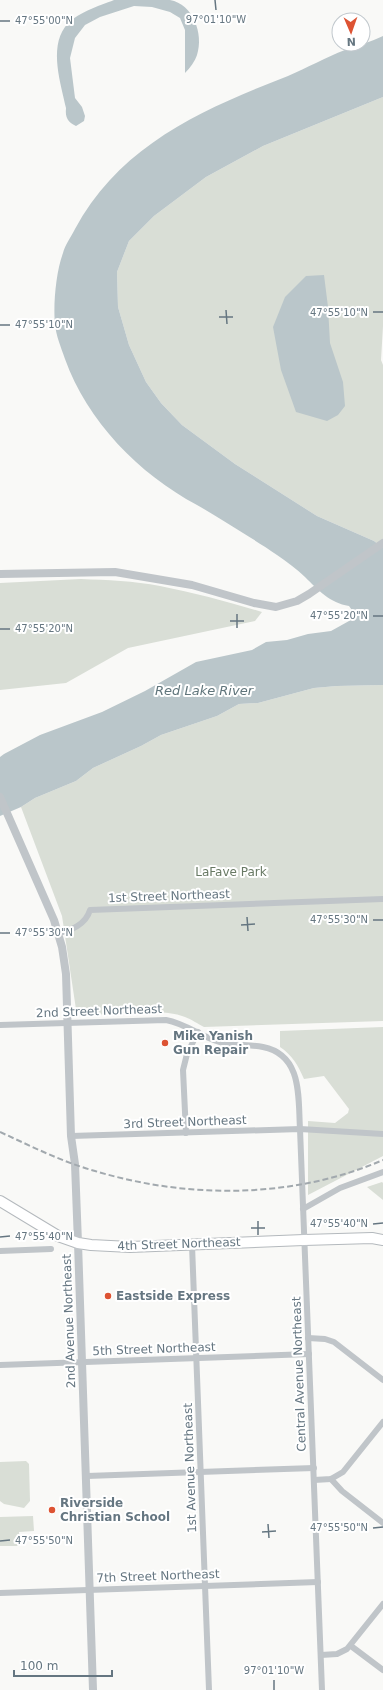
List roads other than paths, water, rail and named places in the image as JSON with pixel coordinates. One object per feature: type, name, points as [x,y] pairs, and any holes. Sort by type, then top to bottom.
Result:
[{"type":"main road","name":"4th Street Northeast","points":[[0,1201],[58,1236],[78,1243],[130,1247],[372,1238],[383,1240]]},
{"type":"street","points":[[0,574],[115,572],[192,585],[266,606],[276,607],[297,601],[310,594],[383,543]]},
{"type":"street","name":"2nd Avenue Northeast","points":[[0,797],[54,920],[66,974],[87,1476],[93,1690]]},
{"type":"street","name":"1st Street Northeast","points":[[58,933],[65,932],[78,926],[87,917],[90,910],[383,899]]},
{"type":"street","name":"2nd Street Northeast","points":[[0,1026],[166,1020],[187,1026],[210,1038],[226,1043],[270,1049],[285,1060]]},
{"type":"street","points":[[186,1133],[184,1070],[187,1054],[198,1032]]},
{"type":"street","name":"Central Avenue Northeast","points":[[285,1060],[297,1081],[300,1129],[322,1690]]},
{"type":"street","name":"3rd Street Northeast","points":[[72,1136],[300,1129],[383,1134]]},
{"type":"street","points":[[303,1209],[340,1188],[383,1172]]},
{"type":"street","name":"1st Avenue Northeast","points":[[192,1245],[209,1690]]},
{"type":"street","points":[[0,1251],[51,1249]]},
{"type":"street","points":[[308,1338],[325,1339],[334,1342],[383,1380]]},
{"type":"street","name":"5th Street Northeast","points":[[0,1365],[309,1354]]},
{"type":"street","points":[[314,1480],[331,1479],[343,1472],[383,1422]]},
{"type":"street","points":[[87,1476],[314,1468]]},
{"type":"street","points":[[331,1479],[342,1491],[383,1523]]},
{"type":"street","name":"7th Street Northeast","points":[[0,1593],[318,1582]]},
{"type":"street","points":[[321,1655],[338,1654],[351,1646],[383,1604]]},
{"type":"street","points":[[351,1646],[383,1670]]},
{"type":"water","points":[[114,0],[170,0],[185,7],[195,21],[198,29],[199,47],[197,55],[185,73],[185,30],[180,18],[170,12],[152,7],[134,6],[100,17],[85,25],[75,38],[70,58],[75,98],[82,107],[85,116],[84,121],[76,126],[69,121],[67,117],[59,78],[57,56],[60,36],[69,22],[81,14]]},
{"type":"water","name":"Red Lake River","points":[[383,36],[383,97],[263,146],[206,177],[154,216],[129,241],[117,272],[118,307],[129,345],[146,382],[161,403],[182,425],[235,464],[317,516],[374,541],[383,548],[383,685],[314,688],[258,703],[239,704],[217,716],[161,735],[93,768],[76,781],[35,798],[21,807],[0,816],[0,757],[4,754],[40,735],[102,712],[145,691],[196,662],[252,650],[266,642],[287,640],[308,634],[331,631],[349,621],[354,613],[349,606],[330,599],[299,571],[273,552],[176,492],[155,478],[136,462],[101,424],[87,404],[65,359],[56,333],[54,316],[57,279],[65,247],[94,200],[115,174],[140,152],[166,133],[225,102],[288,76],[338,53],[371,52],[371,41]]},
{"type":"water","points":[[324,275],[330,343],[343,382],[345,406],[338,415],[327,421],[296,412],[281,370],[273,327],[285,297],[306,276]]},
{"type":"railway","points":[[0,1132],[59,1158],[95,1171],[167,1187],[203,1190],[240,1191],[277,1188],[313,1182],[349,1173],[383,1160]]},
{"type":"place","name":"Mike Yanish Gun Repair","points":[[165,1043]]},
{"type":"place","name":"Eastside Express","points":[[108,1296]]},
{"type":"place","name":"Riverside Christian School","points":[[52,1510]]},
{"type":"park label","name":"LaFave Park","points":[[231,872]]}]
